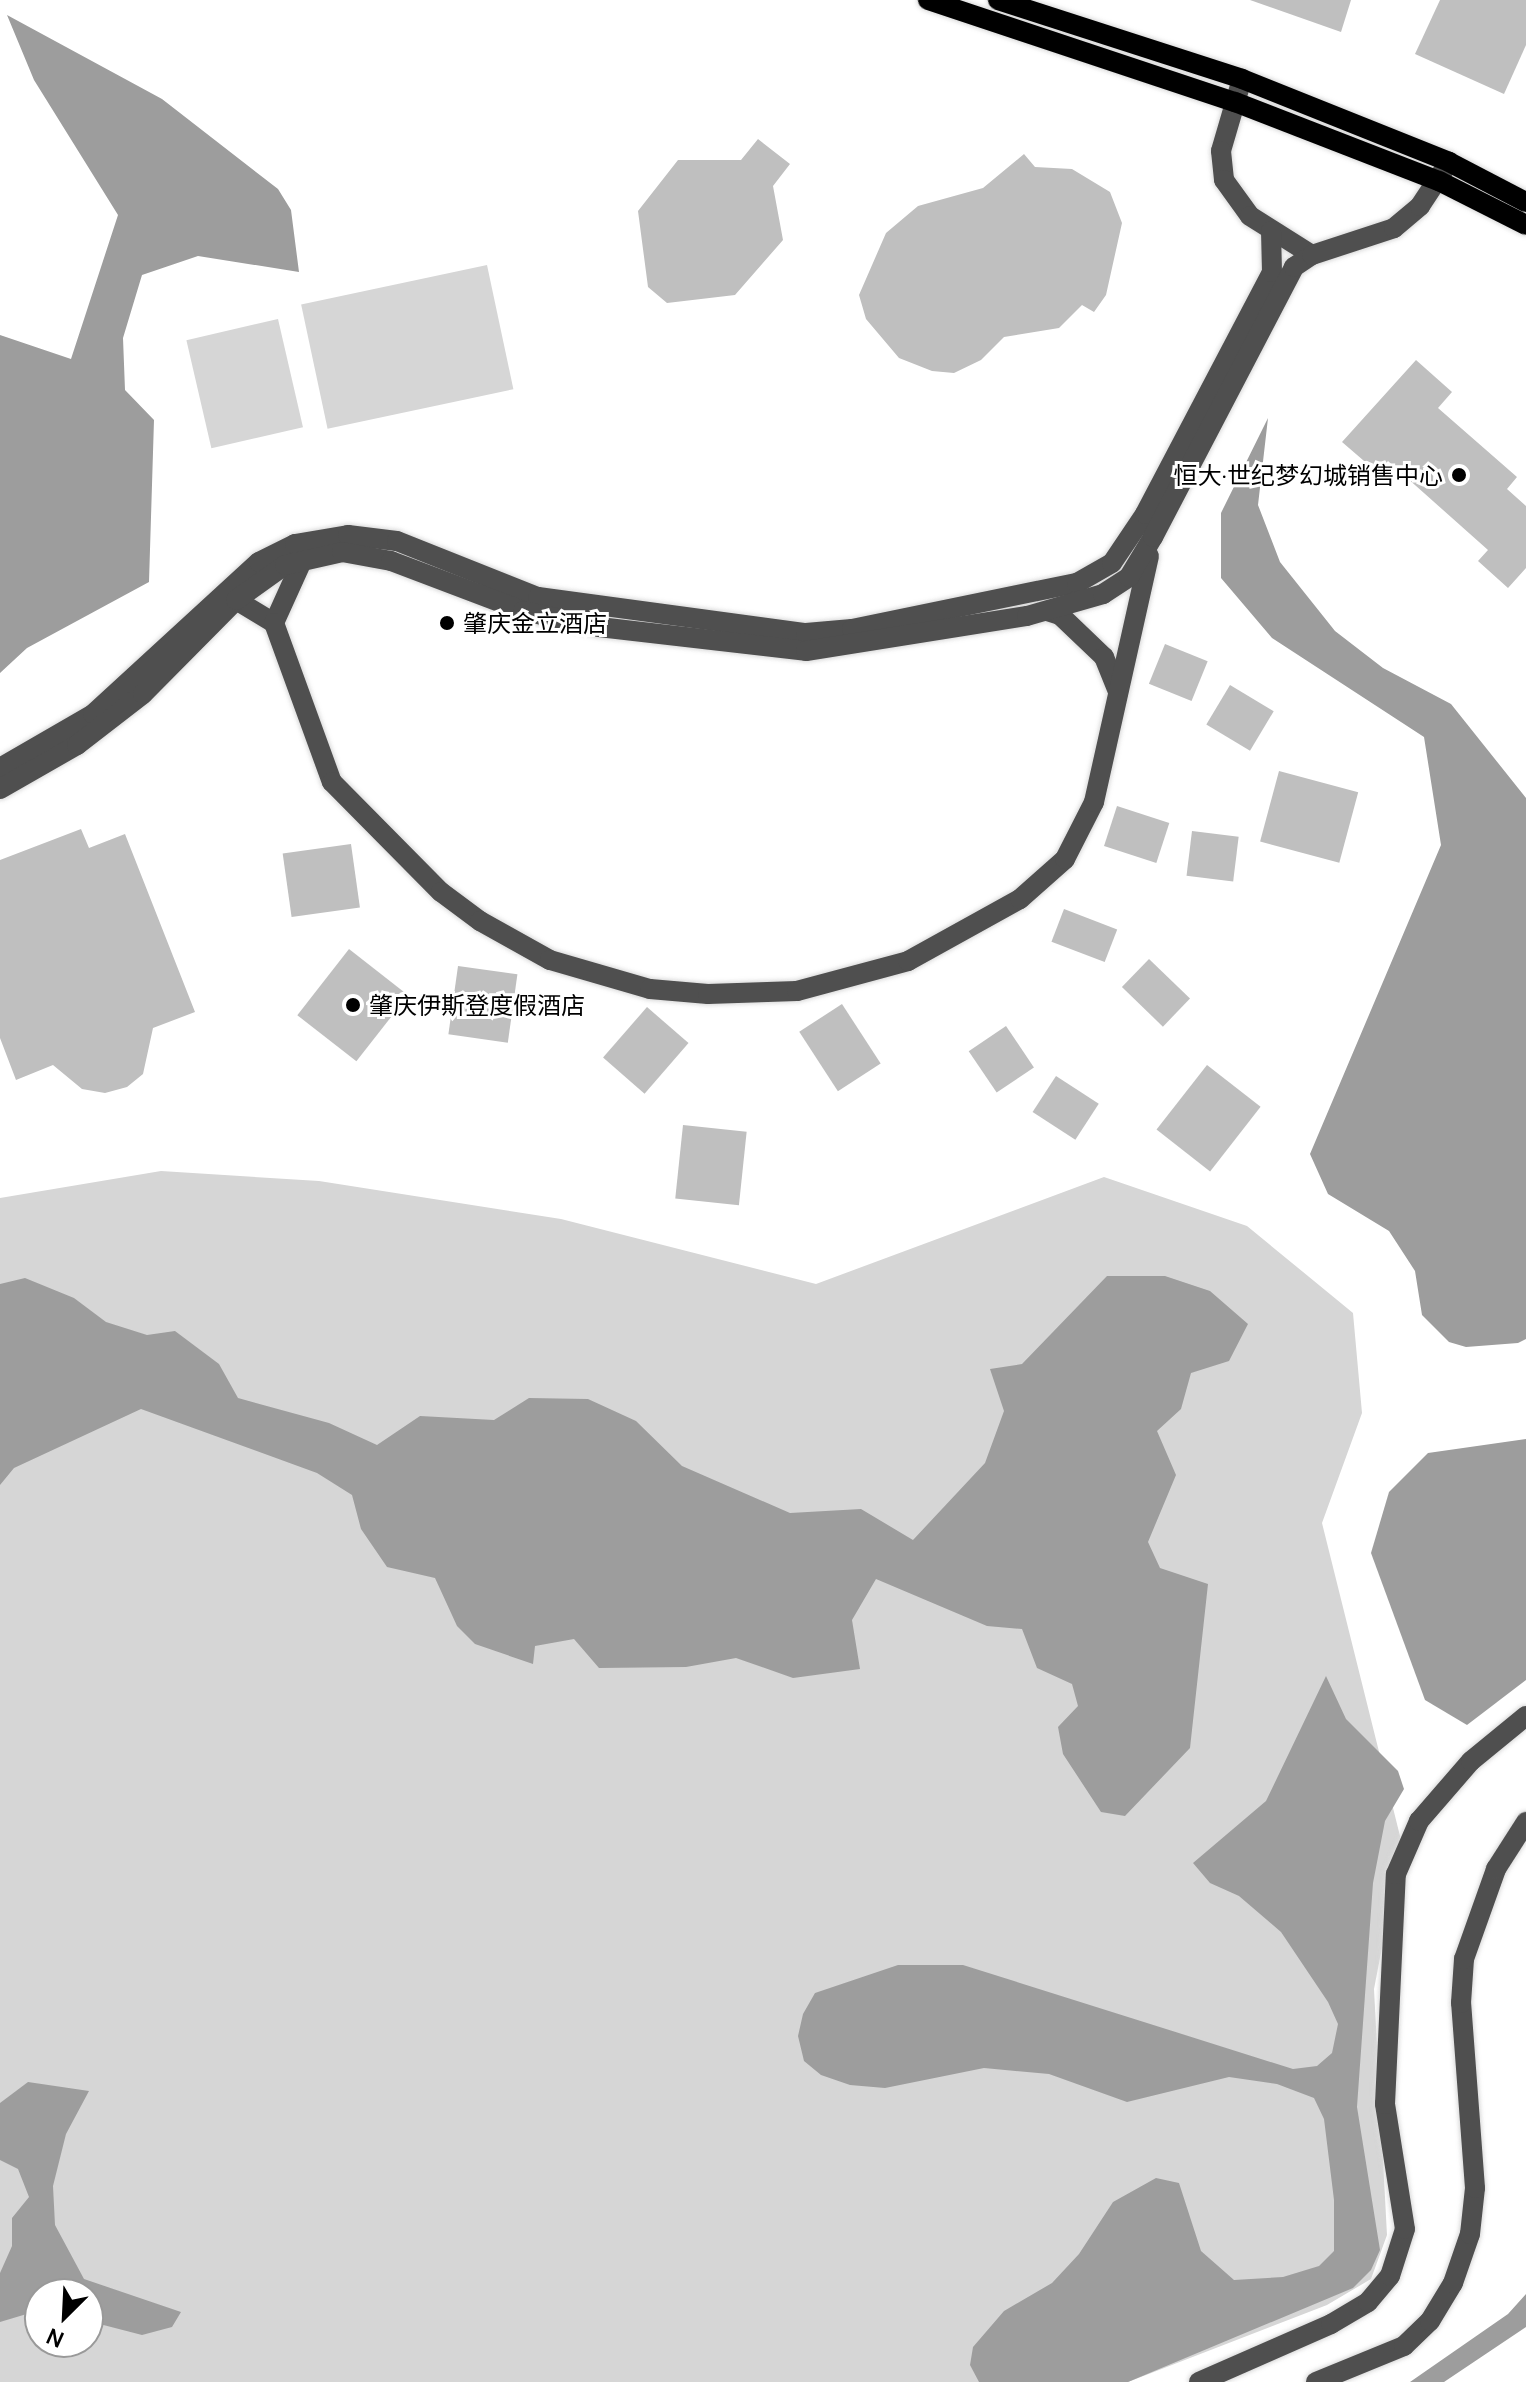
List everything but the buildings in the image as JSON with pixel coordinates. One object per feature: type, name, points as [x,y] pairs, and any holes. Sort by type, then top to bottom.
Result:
[{"type":"main road","points":[[928,0],[1235,102],[1439,181],[1526,225]]},
{"type":"main road","points":[[998,0],[1242,79],[1449,162],[1526,202]]},
{"type":"street","points":[[1242,79],[1221,151],[1224,180],[1250,216],[1312,255]]},
{"type":"street","points":[[0,789],[77,745],[143,694],[236,600],[285,565],[342,552],[391,561],[523,611],[599,627],[806,651],[1047,611],[1103,594],[1129,577],[1153,537],[1294,267],[1312,255],[1394,228],[1439,181],[1449,162]]},
{"type":"street","points":[[0,768],[93,714],[259,562],[295,544],[335,537],[397,541],[538,597],[588,607],[806,633],[868,626],[1077,583],[1112,563],[1145,514],[1272,272],[1271,231]]},
{"type":"street","points":[[236,600],[274,623],[332,782],[441,892],[550,960],[650,989],[708,994],[797,991],[846,982],[908,961],[1020,899],[1065,859],[1094,802],[1153,537]]},
{"type":"street","points":[[274,623],[302,561]]},
{"type":"street","points":[[1047,611],[1060,615],[1104,657],[1118,692]]},
{"type":"street","points":[[1199,2382],[1331,2324],[1368,2302],[1390,2276],[1405,2229],[1385,2104],[1396,1874],[1419,1821],[1471,1761],[1526,1716]]},
{"type":"street","points":[[1316,2382],[1404,2346],[1430,2321],[1453,2283],[1470,2234],[1475,2188],[1461,2003],[1464,1959],[1490,1883],[1526,1822]]},
{"type":"shaded area","points":[[7,15],[162,99],[278,189],[291,210],[299,272],[198,256],[142,275],[123,338],[125,390],[154,420],[149,582],[27,648],[0,673],[0,335],[71,359],[118,215],[34,80]]},
{"type":"shaded area","points":[[487,265],[513,389],[328,429],[301,305]]},
{"type":"shaded area","points":[[278,319],[303,427],[211,448],[186,340]]},
{"type":"shaded area","points":[[1268,418],[1258,505],[1280,562],[1335,631],[1383,668],[1451,704],[1526,798],[1526,1339],[1518,1343],[1466,1347],[1449,1342],[1422,1315],[1415,1271],[1389,1231],[1328,1194],[1310,1154],[1441,845],[1424,737],[1272,638],[1221,578],[1221,513]]},
{"type":"shaded area","points":[[161,1171],[319,1181],[561,1219],[816,1284],[1104,1177],[1247,1226],[1353,1313],[1362,1413],[1322,1523],[1402,1844],[1374,1989],[1387,2235],[1371,2279],[1327,2305],[1128,2382],[0,2382],[0,1198]]},
{"type":"shaded area","points":[[1107,1276],[1165,1276],[1210,1291],[1248,1324],[1229,1361],[1191,1373],[1181,1409],[1157,1431],[1176,1475],[1148,1542],[1160,1568],[1208,1584],[1190,1748],[1125,1816],[1101,1812],[1063,1754],[1058,1727],[1078,1706],[1072,1684],[1037,1668],[1022,1629],[987,1626],[876,1579],[852,1620],[860,1669],[793,1678],[736,1658],[686,1667],[599,1668],[574,1639],[535,1646],[533,1664],[475,1644],[457,1626],[435,1578],[387,1567],[361,1529],[352,1495],[317,1473],[141,1409],[14,1468],[0,1485],[0,1284],[25,1278],[74,1298],[106,1322],[147,1335],[175,1331],[219,1364],[238,1398],[329,1423],[377,1445],[420,1416],[494,1420],[529,1398],[588,1399],[636,1421],[682,1466],[790,1513],[861,1509],[913,1540],[985,1463],[1004,1411],[990,1369],[1022,1364]]},
{"type":"shaded area","points":[[1526,1439],[1526,1680],[1467,1725],[1425,1700],[1371,1553],[1389,1492],[1428,1453]]},
{"type":"shaded area","points":[[1326,1676],[1346,1719],[1398,1771],[1404,1789],[1385,1821],[1373,1883],[1357,2107],[1380,2250],[1371,2270],[1353,2288],[1128,2382],[979,2382],[970,2365],[973,2347],[1004,2311],[1052,2283],[1079,2254],[1113,2202],[1156,2178],[1179,2183],[1201,2251],[1234,2280],[1283,2277],[1319,2266],[1334,2251],[1334,2200],[1324,2119],[1314,2098],[1277,2084],[1229,2077],[1127,2102],[1049,2074],[984,2068],[885,2088],[850,2085],[821,2075],[804,2061],[798,2036],[803,2014],[815,1993],[898,1965],[963,1965],[1293,2069],[1317,2066],[1332,2053],[1338,2024],[1328,2002],[1281,1932],[1239,1896],[1210,1883],[1193,1863],[1266,1801]]},
{"type":"shaded area","points":[[28,2082],[89,2091],[66,2134],[53,2186],[55,2225],[83,2278],[24,2278],[24,2315],[0,2322],[0,2273],[12,2246],[12,2218],[29,2197],[18,2169],[0,2160],[0,2103]]},
{"type":"shaded area","points":[[104,2286],[181,2312],[172,2327],[142,2335],[104,2325]]},
{"type":"shaded area","points":[[1526,2294],[1526,2327],[1444,2382],[1410,2382],[1508,2314]]},
{"type":"place","name":"恒大·世纪梦幻城销售中心","points":[[1459,475]]},
{"type":"place","name":"肇庆金立酒店","points":[[447,623]]},
{"type":"place","name":"肇庆伊斯登度假酒店","points":[[353,1005]]}]
